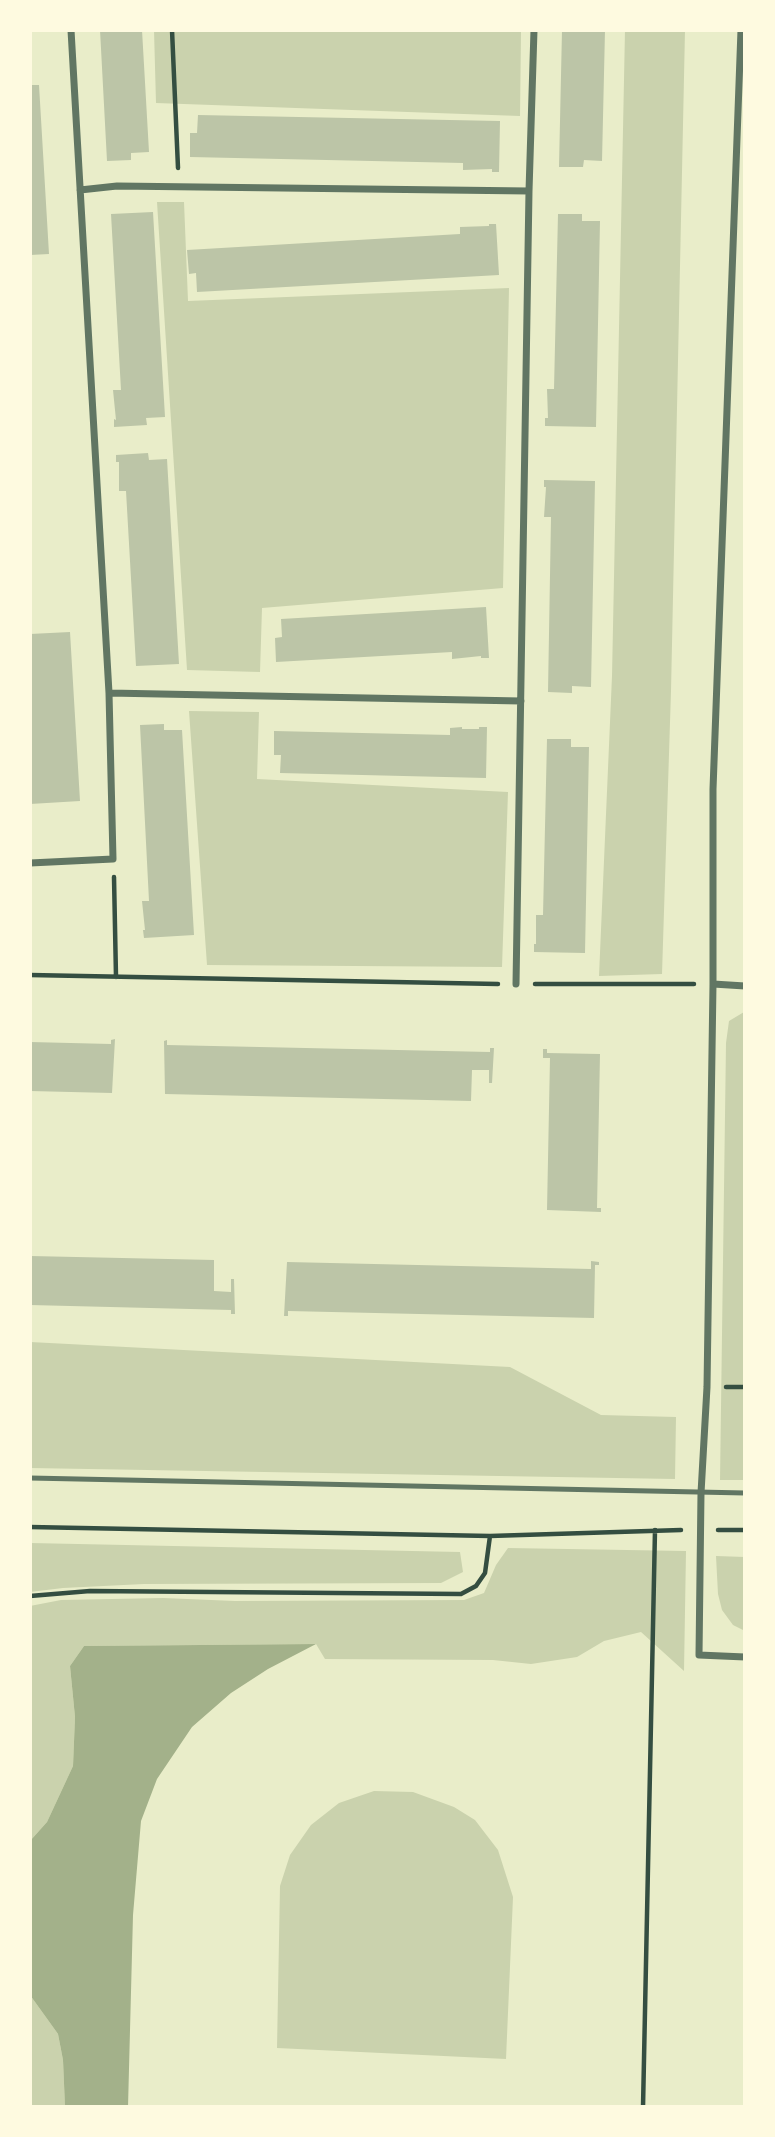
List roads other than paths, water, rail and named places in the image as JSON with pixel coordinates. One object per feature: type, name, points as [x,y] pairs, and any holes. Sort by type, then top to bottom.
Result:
[{"type":"street","points":[[30,863],[113,859],[109,693],[71,30]]},
{"type":"street","points":[[516,984],[534,30]]},
{"type":"street","points":[[741,30],[713,789],[707,1387],[701,1493],[699,1656],[745,1657]]},
{"type":"street","points":[[80,190],[117,186],[529,191]]},
{"type":"street","points":[[109,693],[521,701]]},
{"type":"street","points":[[713,984],[745,986]]},
{"type":"lane","points":[[30,1478],[745,1493]]}]
